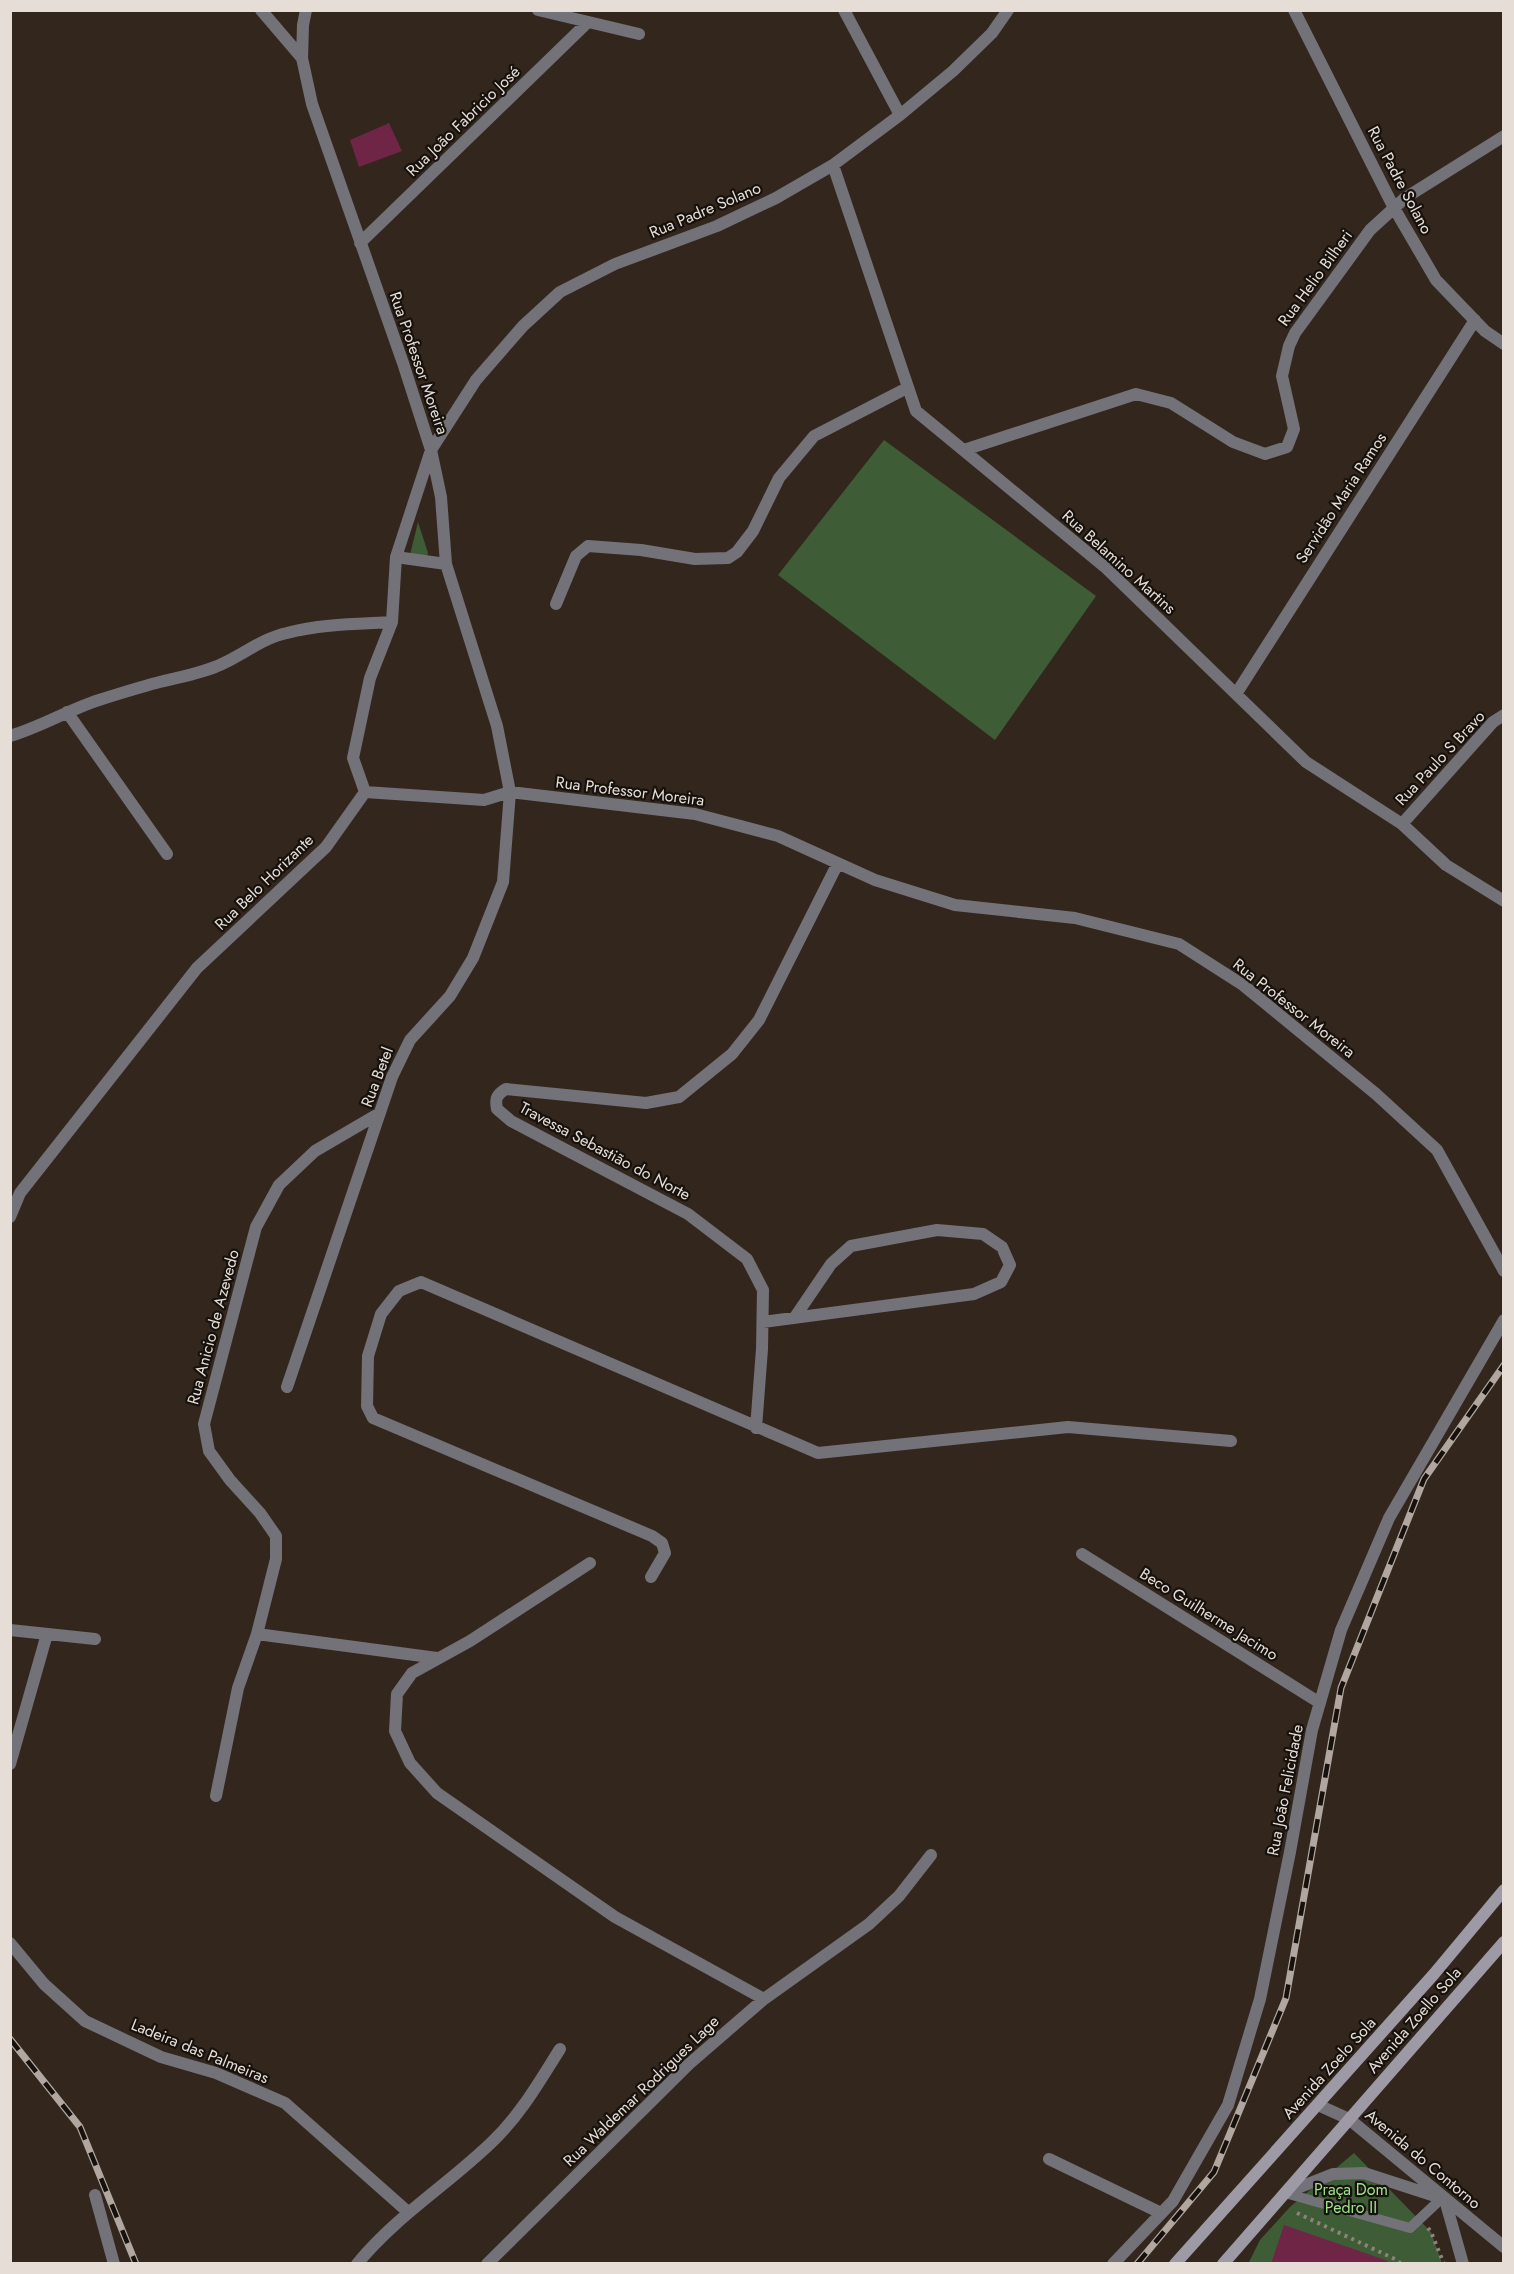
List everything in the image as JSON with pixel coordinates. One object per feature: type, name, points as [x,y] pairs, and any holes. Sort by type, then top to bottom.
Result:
[{"type":"main road","name":"Avenida Zoelo Sola","points":[[1175,2264],[1434,1974],[1503,1890]]},
{"type":"main road","name":"Avenida Zoello Sola","points":[[1349,2119],[1503,1942]]},
{"type":"main road","points":[[1223,2264],[1349,2119]]},
{"type":"street","points":[[261,10],[302,58]]},
{"type":"street","name":"Rua Professor Moreira","points":[[306,10],[302,58],[312,104],[403,363],[431,450],[441,497],[446,564],[497,726],[510,792],[695,814],[778,836],[875,880],[955,905],[1075,918],[1179,944],[1243,985],[1376,1094],[1437,1150],[1503,1271]]},
{"type":"street","points":[[538,10],[639,34]]},
{"type":"street","points":[[844,10],[900,115]]},
{"type":"street","name":"Rua Padre Solano","points":[[431,450],[476,380],[522,326],[560,292],[615,264],[736,217],[776,198],[833,165],[900,115],[968,56],[992,33],[1008,10]]},
{"type":"street","name":"Rua Padre Solano","points":[[1294,10],[1394,208],[1436,280],[1475,320],[1503,344]]},
{"type":"street","name":"Rua João Fabricio José","points":[[360,243],[588,22]]},
{"type":"street","name":"Rua Helio Bilheri","points":[[964,450],[1136,394],[1171,403],[1233,442],[1265,454],[1287,447],[1294,429],[1282,376],[1289,346],[1295,333],[1370,230],[1404,198],[1503,136]]},
{"type":"street","name":"Rua Belamino Martins","points":[[833,165],[916,411],[1105,567],[1306,762],[1402,824],[1446,865],[1503,901]]},
{"type":"street","name":"Servidão Maria Ramos","points":[[1236,694],[1475,320]]},
{"type":"street","points":[[556,604],[576,556],[588,546],[641,550],[695,559],[713,559],[732,555],[753,531],[779,478],[814,436],[907,388]]},
{"type":"street","points":[[431,450],[396,557],[392,622],[370,678],[353,758],[365,792],[484,800],[510,792]]},
{"type":"street","points":[[396,557],[446,564]]},
{"type":"street","points":[[10,736],[35,729],[67,712],[97,700],[221,664],[261,642],[285,633],[313,627],[392,622]]},
{"type":"street","points":[[67,712],[167,854]]},
{"type":"street","name":"Rua Paulo S Bravo","points":[[1402,824],[1493,722],[1503,715]]},
{"type":"street","name":"Rua Belo Horizante","points":[[10,1217],[20,1192],[197,968],[326,847],[365,792]]},
{"type":"street","name":"Rua Betel","points":[[287,1387],[392,1077],[410,1040],[450,996],[473,958],[503,882],[510,792]]},
{"type":"street","name":"Travessa Sebastião do Norte","points":[[756,1428],[763,1290],[747,1259],[688,1214],[512,1120],[497,1109],[495,1100],[499,1093],[506,1089],[646,1103],[679,1097],[732,1054],[759,1020],[838,863]]},
{"type":"street","name":"Rua Anicio de Azevedo","points":[[216,1796],[238,1688],[257,1634],[276,1559],[276,1536],[209,1451],[204,1424],[256,1227],[279,1185],[315,1151],[380,1113]]},
{"type":"street","points":[[763,1322],[974,1294],[1001,1282],[1010,1264],[1002,1247],[983,1234],[937,1230],[851,1246],[831,1264],[795,1317]]},
{"type":"street","points":[[651,1577],[665,1553],[662,1543],[652,1536],[373,1418],[367,1406],[368,1356],[381,1314],[399,1291],[421,1282],[693,1397],[756,1428],[818,1453],[1068,1426],[1231,1441]]},
{"type":"street","name":"Rua João Felicidade","points":[[1113,2264],[1173,2201],[1228,2105],[1260,1999],[1312,1730],[1341,1629],[1389,1518],[1503,1320]]},
{"type":"street","name":"Beco Guilherme Jacimo","points":[[1082,1554],[1320,1703]]},
{"type":"street","points":[[590,1563],[470,1641],[412,1673],[397,1694],[395,1731],[410,1763],[437,1793],[615,1917],[764,2000]]},
{"type":"street","points":[[10,1630],[95,1639]]},
{"type":"street","points":[[10,1764],[47,1634]]},
{"type":"street","points":[[257,1634],[437,1658]]},
{"type":"street","name":"Rua Waldemar Rodrigues Lage","points":[[487,2264],[689,2064],[764,2000],[869,1924],[899,1896],[931,1855]]},
{"type":"street","name":"Ladeira das Palmeiras","points":[[10,1943],[44,1984],[85,2021],[161,2057],[216,2073],[285,2103],[408,2212]]},
{"type":"street","points":[[357,2264],[408,2212],[492,2141],[526,2104],[560,2049]]},
{"type":"street","name":"Avenida do Contorno","points":[[1318,2105],[1349,2119],[1503,2247]]},
{"type":"street","points":[[1049,2159],[1161,2213]]},
{"type":"street","points":[[1285,2193],[1333,2174],[1364,2173],[1444,2199],[1463,2264]]},
{"type":"street","points":[[95,2195],[114,2264]]},
{"type":"lane","points":[[1285,2193],[1410,2228],[1444,2199]]},
{"type":"path","points":[[1293,2211],[1397,2260],[1401,2264]]},
{"type":"path","points":[[1420,2220],[1431,2232],[1444,2264]]},
{"type":"green space","points":[[884,440],[1096,596],[995,740],[778,575]]},
{"type":"green space","points":[[418,522],[428,553],[427,556],[410,555]]},
{"type":"green space","name":"Praça Dom Pedro II","points":[[1354,2153],[1431,2232],[1442,2263],[1248,2264],[1260,2240],[1290,2207]]},
{"type":"building","points":[[389,123],[402,151],[359,167],[350,140]]},
{"type":"building","points":[[1284,2225],[1388,2261],[1387,2264],[1271,2264]]},
{"type":"railway","points":[[1137,2264],[1214,2172],[1286,1998],[1341,1688],[1424,1479],[1504,1365]]},
{"type":"railway","points":[[10,2039],[80,2127],[136,2264]]}]
